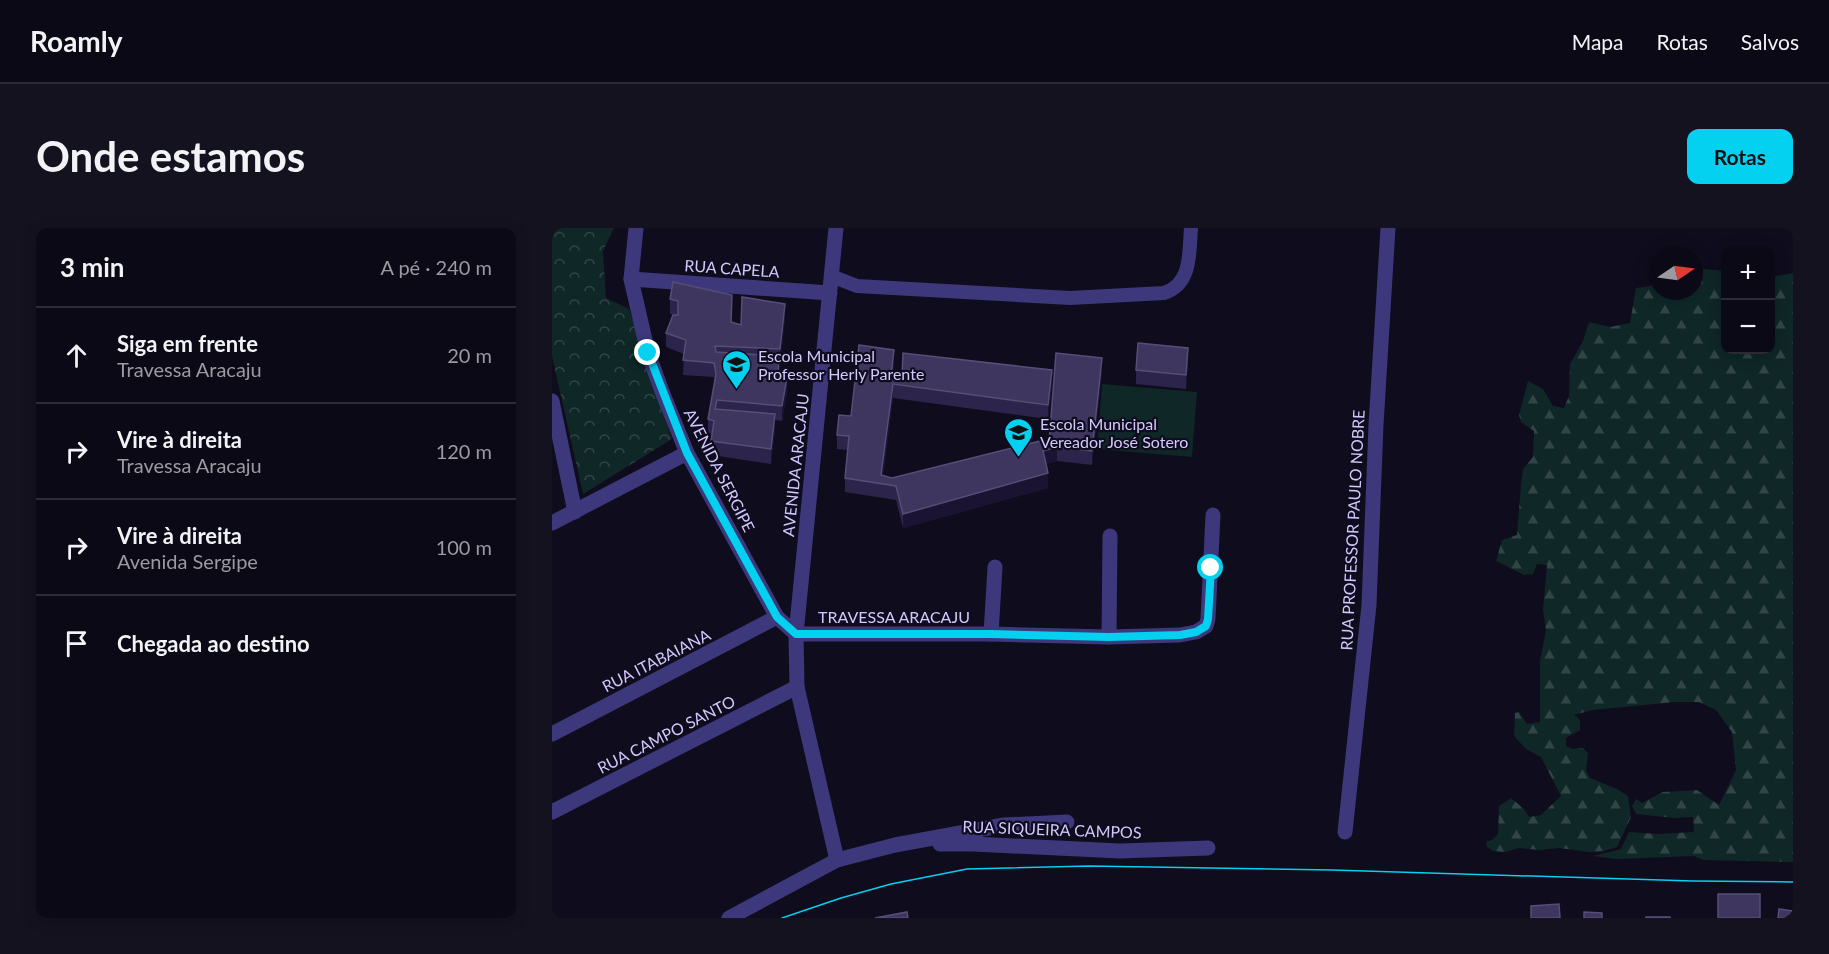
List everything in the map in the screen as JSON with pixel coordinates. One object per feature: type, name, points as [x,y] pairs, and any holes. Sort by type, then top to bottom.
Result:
[{"type":"street","name":"AVENIDA SERGIPE","points":[[636,228],[631,279],[648,353],[687,453],[777,617]]},
{"type":"street","name":"AVENIDA ARACAJU","points":[[836,228],[796,634],[797,687],[837,860]]},
{"type":"street","name":"RUA PROFESSOR PAULO NOBRE","points":[[1345,832],[1369,605],[1376,425],[1388,228]]},
{"type":"street","name":"RUA CAPELA","points":[[631,279],[830,293]]},
{"type":"street","points":[[552,401],[575,512]]},
{"type":"street","points":[[552,523],[687,453]]},
{"type":"street","name":"TRAVESSA ARACAJU","points":[[796,634],[991,634],[1109,637],[1180,635],[1196,632],[1206,626],[1208,619],[1213,516]]},
{"type":"street","points":[[1109,637],[1110,536]]},
{"type":"street","name":"TRAVESSA ARACAJU","points":[[991,634],[995,567]]},
{"type":"street","points":[[777,617],[796,634]]},
{"type":"street","name":"RUA ITABAIANA","points":[[552,734],[777,617]]},
{"type":"street","name":"RUA CAMPO SANTO","points":[[552,812],[797,687]]},
{"type":"street","name":"RUA SIQUEIRA CAMPOS","points":[[729,918],[837,860],[895,845],[1004,825],[1067,822]]},
{"type":"street","name":"RUA SIQUEIRA CAMPOS","points":[[895,845],[973,844],[1119,850],[1208,848]]},
{"type":"lane","points":[[831,276],[857,286],[1070,298],[1164,292],[1173,290],[1181,283],[1186,271],[1191,228]]},
{"type":"green space","points":[[552,228],[614,228],[603,251],[606,298],[629,309],[672,439],[583,494],[552,356]]},
{"type":"green space","points":[[1703,269],[1721,271],[1721,354],[1775,354],[1775,276],[1793,273],[1793,862],[1703,860],[1694,856],[1616,859],[1593,856],[1621,849],[1629,832],[1657,834],[1694,832],[1693,817],[1674,818],[1636,814],[1632,806],[1636,799],[1642,803],[1663,792],[1697,790],[1719,805],[1736,770],[1732,732],[1716,710],[1699,702],[1592,710],[1574,715],[1580,720],[1580,730],[1566,738],[1566,746],[1572,749],[1583,748],[1588,753],[1586,770],[1590,778],[1628,796],[1631,817],[1617,847],[1589,852],[1559,848],[1539,850],[1519,848],[1505,852],[1493,851],[1487,847],[1486,842],[1498,834],[1499,806],[1511,798],[1524,809],[1529,817],[1541,815],[1561,796],[1541,757],[1526,749],[1514,736],[1515,713],[1519,712],[1527,724],[1540,722],[1540,661],[1546,630],[1543,610],[1547,565],[1537,564],[1533,574],[1524,575],[1496,561],[1502,540],[1517,535],[1523,469],[1533,457],[1534,431],[1521,422],[1519,415],[1528,381],[1543,389],[1553,406],[1564,408],[1569,396],[1570,364],[1583,341],[1589,322],[1610,327],[1630,323],[1636,288],[1649,286],[1649,300],[1703,300]]},
{"type":"green space","points":[[1102,384],[1197,392],[1192,457],[1097,449]]},
{"type":"building","points":[[673,282],[732,295],[731,322],[741,325],[742,297],[785,304],[780,349],[715,346],[716,352],[779,356],[778,377],[787,378],[782,406],[717,400],[715,409],[775,414],[771,449],[711,441],[714,421],[708,419],[716,374],[714,363],[683,360],[686,340],[666,333],[673,315],[678,315],[678,301],[670,299]]},
{"type":"building","points":[[1138,343],[1188,348],[1186,375],[1136,370]]},
{"type":"building","points":[[859,345],[894,350],[891,376],[902,377],[903,353],[1052,370],[1048,405],[893,384],[881,475],[892,478],[1040,441],[1041,444],[1049,442],[1056,353],[1102,358],[1092,451],[1057,447],[1043,451],[1048,473],[903,514],[896,486],[845,478],[849,436],[837,435],[839,415],[851,416]]},
{"type":"building","points":[[1718,894],[1760,894],[1760,918],[1718,918]]},
{"type":"building","points":[[1559,904],[1560,918],[1531,918],[1531,906]]},
{"type":"building","points":[[1779,909],[1793,911],[1793,918],[1778,918]]},
{"type":"building","points":[[907,912],[908,918],[875,918]]},
{"type":"building","points":[[1584,912],[1602,913],[1602,918],[1584,918]]},
{"type":"building","points":[[1670,917],[1670,918],[1646,918]]},
{"type":"tram line","points":[[782,918],[891,884],[967,869],[1089,866],[1793,882]]},
{"type":"place","name":"Escola Municipal Professor Herly Parente","points":[[737,390]]},
{"type":"place","name":"Escola Municipal Vereador José Sotero","points":[[1019,458]]},
{"type":"route","points":[[648,353],[687,453],[777,617],[796,634],[991,634],[1109,637],[1180,635],[1196,632],[1206,626],[1211,568]]}]
